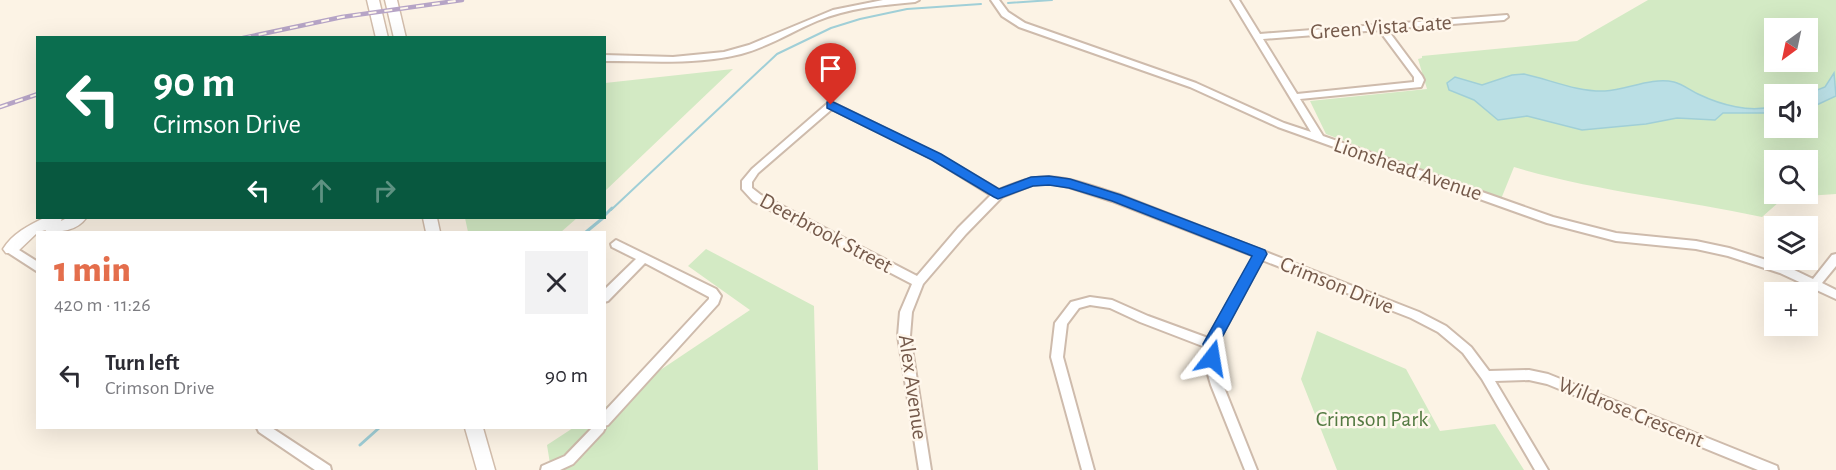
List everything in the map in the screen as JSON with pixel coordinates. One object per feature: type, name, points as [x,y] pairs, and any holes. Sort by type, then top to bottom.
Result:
[{"type":"main road","points":[[373,0],[382,36]]},
{"type":"main road","points":[[391,0],[400,36]]},
{"type":"main road","points":[[6,252],[31,231],[53,219]]},
{"type":"main road","points":[[54,231],[77,219]]},
{"type":"main road","points":[[6,252],[36,240]]},
{"type":"main road","points":[[474,429],[486,470]]},
{"type":"street","points":[[606,58],[667,61],[704,58],[740,51],[760,44],[827,14],[854,7],[915,0]]},
{"type":"street","name":"Lionshead Avenue","points":[[995,0],[1005,14],[1022,24],[1185,81],[1261,117],[1576,228],[1616,237],[1696,245],[1729,252],[1773,266],[1810,282]]},
{"type":"street","points":[[1235,0],[1319,138]]},
{"type":"street","name":"Green Vista Gate","points":[[1257,37],[1504,17]]},
{"type":"street","points":[[1295,97],[1418,85],[1418,76],[1381,27]]},
{"type":"street","name":"Deerbrook Street","points":[[918,282],[757,198],[747,189],[747,181],[755,171],[831,105],[936,157],[998,194]]},
{"type":"street","name":"Crimson Drive","points":[[998,194],[1031,182],[1049,180],[1070,183],[1116,198],[1415,315],[1442,329],[1467,350],[1486,376],[1542,470]]},
{"type":"street","name":"Alex Avenue","points":[[924,470],[904,336],[906,312],[918,282],[998,194]]},
{"type":"street","points":[[606,419],[714,301],[715,296],[712,292],[616,244]]},
{"type":"street","points":[[6,252],[36,267]]},
{"type":"street","points":[[1251,470],[1217,385],[1213,371],[1211,344],[1260,254]]},
{"type":"street","points":[[606,296],[643,258]]},
{"type":"street","points":[[1817,282],[1836,258]]},
{"type":"street","name":"Lionshead Avenue","points":[[1818,286],[1836,296]]},
{"type":"street","points":[[1088,470],[1057,357],[1062,323],[1075,305],[1090,301],[1112,304],[1211,344]]},
{"type":"street","name":"Wildrose Crescent","points":[[1486,376],[1530,375],[1548,379],[1772,470]]},
{"type":"street","points":[[264,429],[325,470]]},
{"type":"street","points":[[546,470],[569,460],[598,429]]},
{"type":"green space","points":[[1648,0],[1836,0],[1836,194],[1818,195],[1818,150],[1764,150],[1764,204],[1777,204],[1762,217],[1606,189],[1514,167],[1501,199],[1326,134],[1310,101],[1427,89],[1418,59],[1422,56],[1577,41]]},
{"type":"green space","points":[[733,69],[606,190],[606,83]]},
{"type":"green space","points":[[465,219],[576,219],[562,231],[468,231]]},
{"type":"green space","points":[[706,249],[814,306],[818,470],[551,470],[547,445],[571,429],[606,429],[606,406],[750,310],[688,266]]},
{"type":"green space","name":"Crimson Park","points":[[1317,331],[1406,369],[1440,431],[1495,424],[1524,470],[1337,470],[1301,379]]},
{"type":"water","points":[[1834,73],[1836,96],[1818,104],[1818,90],[1825,87]]},
{"type":"water","points":[[1524,74],[1574,88],[1595,91],[1613,90],[1648,82],[1674,82],[1707,98],[1726,104],[1745,108],[1764,108],[1764,113],[1723,113],[1715,120],[1677,118],[1646,124],[1582,130],[1527,116],[1498,120],[1474,100],[1449,90],[1447,83],[1455,77],[1482,85],[1512,75]]},
{"type":"waterway","points":[[1008,3],[1052,0]]},
{"type":"waterway","points":[[611,210],[777,54],[831,28],[860,19],[907,9],[981,4]]},
{"type":"waterway","points":[[606,214],[612,208]]},
{"type":"waterway","points":[[587,231],[602,219]]},
{"type":"waterway","points":[[360,445],[378,429]]},
{"type":"railway","points":[[252,36],[342,17],[462,0]]},
{"type":"railway","points":[[0,107],[36,95]]},
{"type":"route","points":[[831,105],[936,157],[998,194],[1031,182],[1049,180],[1070,183],[1116,198],[1260,254],[1211,344],[1212,358]]}]
